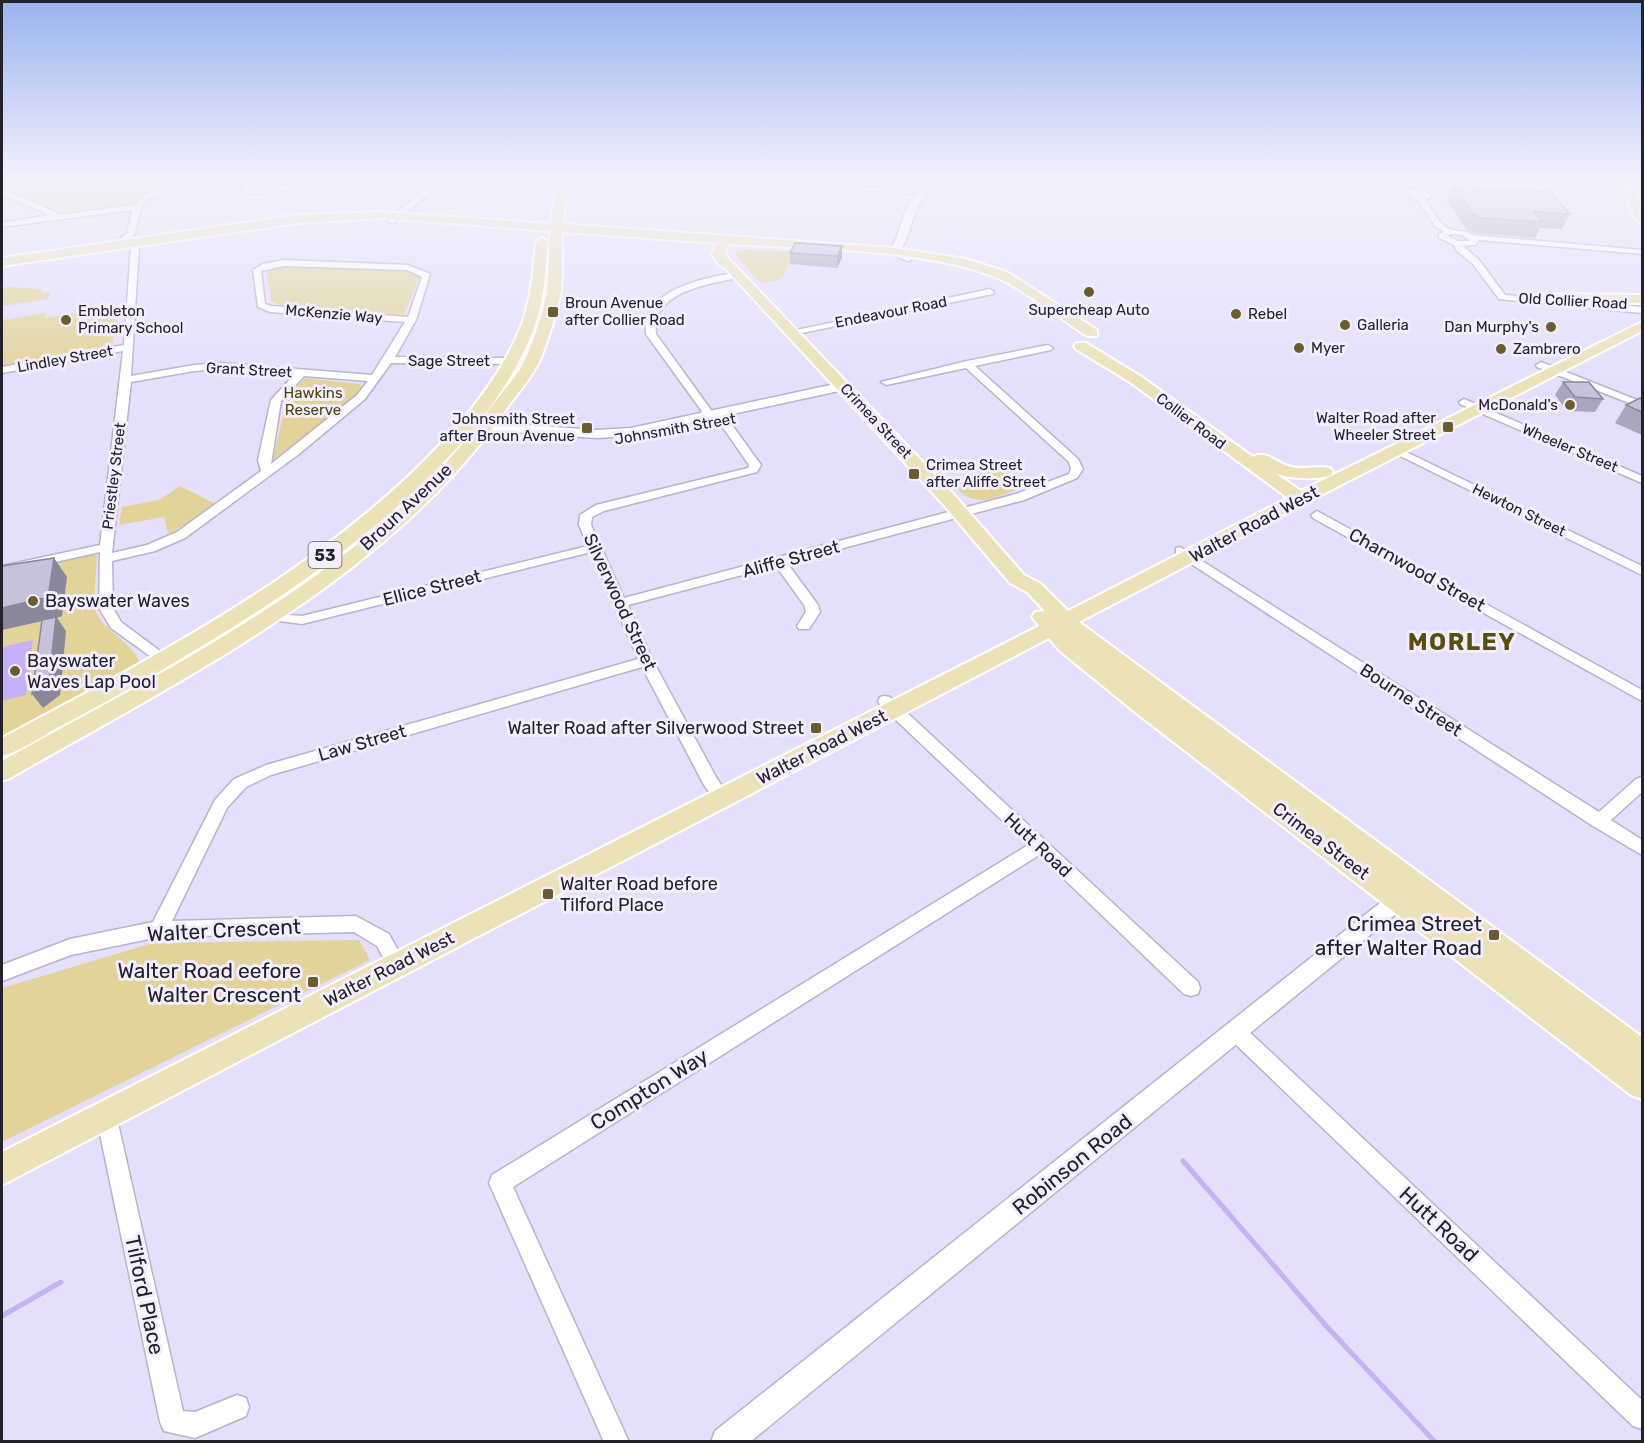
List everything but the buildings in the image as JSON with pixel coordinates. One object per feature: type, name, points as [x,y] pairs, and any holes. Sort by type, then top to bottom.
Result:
[{"type":"main road","name":"Collier Road","points":[[2,263],[82,249]]},
{"type":"main road","name":"Collier Road","points":[[2,263],[89,249]]},
{"type":"main road","name":"Broun Avenue","points":[[2,772],[171,666],[274,594],[348,539],[473,430],[527,330],[544,249]]},
{"type":"main road","name":"Broun Avenue","points":[[2,748],[270,616],[363,549],[429,490],[473,430],[532,361],[554,290],[551,249]]},
{"type":"main road","name":"Crimea Street","points":[[722,249],[718,254],[722,261],[735,270],[960,513],[1017,579],[1023,594],[1055,621],[1066,645],[1109,679],[1407,892],[1642,1054]]},
{"type":"main road","name":"Collier Road","points":[[867,249],[903,251],[966,263],[1002,275],[1135,379],[1298,493]]},
{"type":"main road","name":"Collier Road","points":[[903,251],[962,268],[1008,286],[1060,323],[1117,357],[1263,461],[1298,493]]},
{"type":"main road","points":[[1549,298],[1642,299]]},
{"type":"main road","points":[[1594,307],[1612,313],[1622,321],[1621,324]]},
{"type":"main road","name":"Walter Road West","points":[[1548,368],[1642,311]]},
{"type":"main road","name":"Walter Road West","points":[[1298,493],[1324,472],[1642,326]]},
{"type":"main road","name":"Walter Road West","points":[[2,1169],[104,1108],[890,706],[1298,493],[1396,450],[1471,405]]},
{"type":"main road","name":"Collier Road","points":[[1263,461],[1298,474],[1324,472]]},
{"type":"main road","name":"Crimea Street","points":[[1407,892],[1642,1085]]},
{"type":"main road","name":"Walter Road West","points":[[2,1153],[104,1108]]},
{"type":"street","name":"Priestley Street","points":[[136,249],[126,380],[105,553],[106,608],[116,625],[171,666]]},
{"type":"street","points":[[1460,249],[1483,270],[1502,297]]},
{"type":"street","points":[[1590,249],[1642,254]]},
{"type":"street","name":"McKenzie Way","points":[[2,570],[105,553],[152,548],[182,535],[267,472],[360,397],[387,360],[411,320],[427,276],[419,271],[284,263],[257,270],[261,305],[270,309],[411,320]]},
{"type":"street","points":[[706,415],[706,410],[651,334],[649,320],[658,306],[675,294],[735,270]]},
{"type":"street","name":"Endeavour Road","points":[[792,332],[990,292]]},
{"type":"street","name":"Old Collier Road","points":[[1502,297],[1642,305]]},
{"type":"street","name":"Old Collier Road","points":[[1502,297],[1642,311]]},
{"type":"street","name":"Lindley Street","points":[[2,370],[128,347]]},
{"type":"street","points":[[886,382],[1048,348]]},
{"type":"street","name":"Sage Street","points":[[387,360],[511,361]]},
{"type":"street","name":"Aliffe Street","points":[[621,603],[1032,493],[1073,476],[1077,469],[1074,461],[967,364]]},
{"type":"street","name":"Grant Street","points":[[126,380],[194,368],[221,366],[373,378]]},
{"type":"street","points":[[1548,368],[1642,405]]},
{"type":"street","points":[[267,472],[264,460],[275,400],[302,373]]},
{"type":"street","name":"Johnsmith Street","points":[[473,430],[597,434],[631,432],[706,415],[847,390]]},
{"type":"street","name":"Johnsmith Street","points":[[473,430],[590,443],[628,440],[721,422],[847,390]]},
{"type":"street","name":"Wheeler Street","points":[[1471,405],[1642,480]]},
{"type":"street","name":"Silverwood Street","points":[[718,793],[646,661],[585,525],[586,514],[600,508],[753,470],[755,465],[721,422]]},
{"type":"street","name":"Hewton Street","points":[[1396,450],[1642,571]]},
{"type":"street","name":"Charnwood Street","points":[[1317,514],[1642,696]]},
{"type":"street","name":"Ellice Street","points":[[270,616],[302,620],[594,548]]},
{"type":"street","name":"Bourne Street","points":[[1185,554],[1642,848]]},
{"type":"street","points":[[780,562],[811,605],[813,612],[804,626]]},
{"type":"street","name":"Law Street","points":[[159,929],[221,804],[240,783],[266,771],[646,661]]},
{"type":"street","name":"Hutt Road","points":[[890,706],[1191,988]]},
{"type":"street","points":[[1599,821],[1642,783]]},
{"type":"street","name":"Compton Way","points":[[617,1442],[500,1184],[1040,846]]},
{"type":"street","name":"Robinson Road","points":[[726,1442],[1407,892]]},
{"type":"street","name":"Walter Crescent","points":[[2,973],[70,947],[159,929],[356,924],[372,931],[394,958]]},
{"type":"street","name":"Hutt Road","points":[[1236,1032],[1642,1417]]},
{"type":"street","name":"Tilford Place","points":[[104,1108],[173,1422],[195,1425],[237,1407]]},
{"type":"green space","points":[[745,250],[794,252],[782,279],[761,283],[736,255],[736,252]]},
{"type":"green space","points":[[283,265],[406,271],[420,277],[404,315],[279,305],[271,301],[266,269]]},
{"type":"green space","points":[[2,288],[42,289],[42,293],[50,292],[48,299],[2,306]]},
{"type":"green space","points":[[118,307],[112,347],[2,367],[2,320],[46,313],[45,318]]},
{"type":"green space","name":"Hawkins Reserve","points":[[305,378],[360,384],[361,387],[354,397],[273,460],[287,397]]},
{"type":"green space","points":[[1000,466],[1023,488],[993,498],[977,500],[960,492],[951,483]]},
{"type":"green space","points":[[180,486],[216,504],[162,539],[168,533],[164,517],[119,525],[122,507],[159,500]]},
{"type":"green space","points":[[90,553],[97,556],[96,612],[106,626],[127,644],[140,665],[71,709],[2,745],[2,573]]},
{"type":"green space","points":[[359,940],[370,960],[2,1142],[2,988],[153,943]]},
{"type":"shaded area","name":"Bayswater Waves Lap Pool","points":[[33,640],[26,695],[2,701],[2,647]]},
{"type":"waterway","points":[[1183,1161],[1328,1328],[1435,1442]]},
{"type":"waterway","points":[[2,1316],[61,1282]]},
{"type":"place","name":"Supercheap Auto","points":[[1089,292]]},
{"type":"place","name":"Broun Avenue after Collier Road","points":[[553,312]]},
{"type":"place","name":"Rebel","points":[[1236,314]]},
{"type":"place","name":"Embleton Primary School","points":[[66,320]]},
{"type":"place","name":"Galleria","points":[[1345,325]]},
{"type":"place","name":"Dan Murphy's","points":[[1551,327]]},
{"type":"place","name":"Myer","points":[[1299,348]]},
{"type":"place","name":"Zambrero","points":[[1501,349]]},
{"type":"place","name":"McDonald's","points":[[1570,405]]},
{"type":"place","name":"Walter Road after Wheeler Street","points":[[1448,427]]},
{"type":"place","name":"Johnsmith Street after Broun Avenue","points":[[587,428]]},
{"type":"place","name":"Crimea Street after Aliffe Street","points":[[914,474]]},
{"type":"place","name":"Bayswater Waves","points":[[33,601]]},
{"type":"place","name":"Bayswater Waves Lap Pool","points":[[15,671]]},
{"type":"place","name":"Walter Road after Silverwood Street","points":[[816,728]]},
{"type":"place","name":"Walter Road before Tilford Place","points":[[548,894]]},
{"type":"place","name":"Crimea Street after Walter Road","points":[[1494,935]]},
{"type":"place","name":"Walter Road eefore Walter Crescent","points":[[313,982]]},
{"type":"district","name":"MORLEY","points":[[1462,642]]}]
